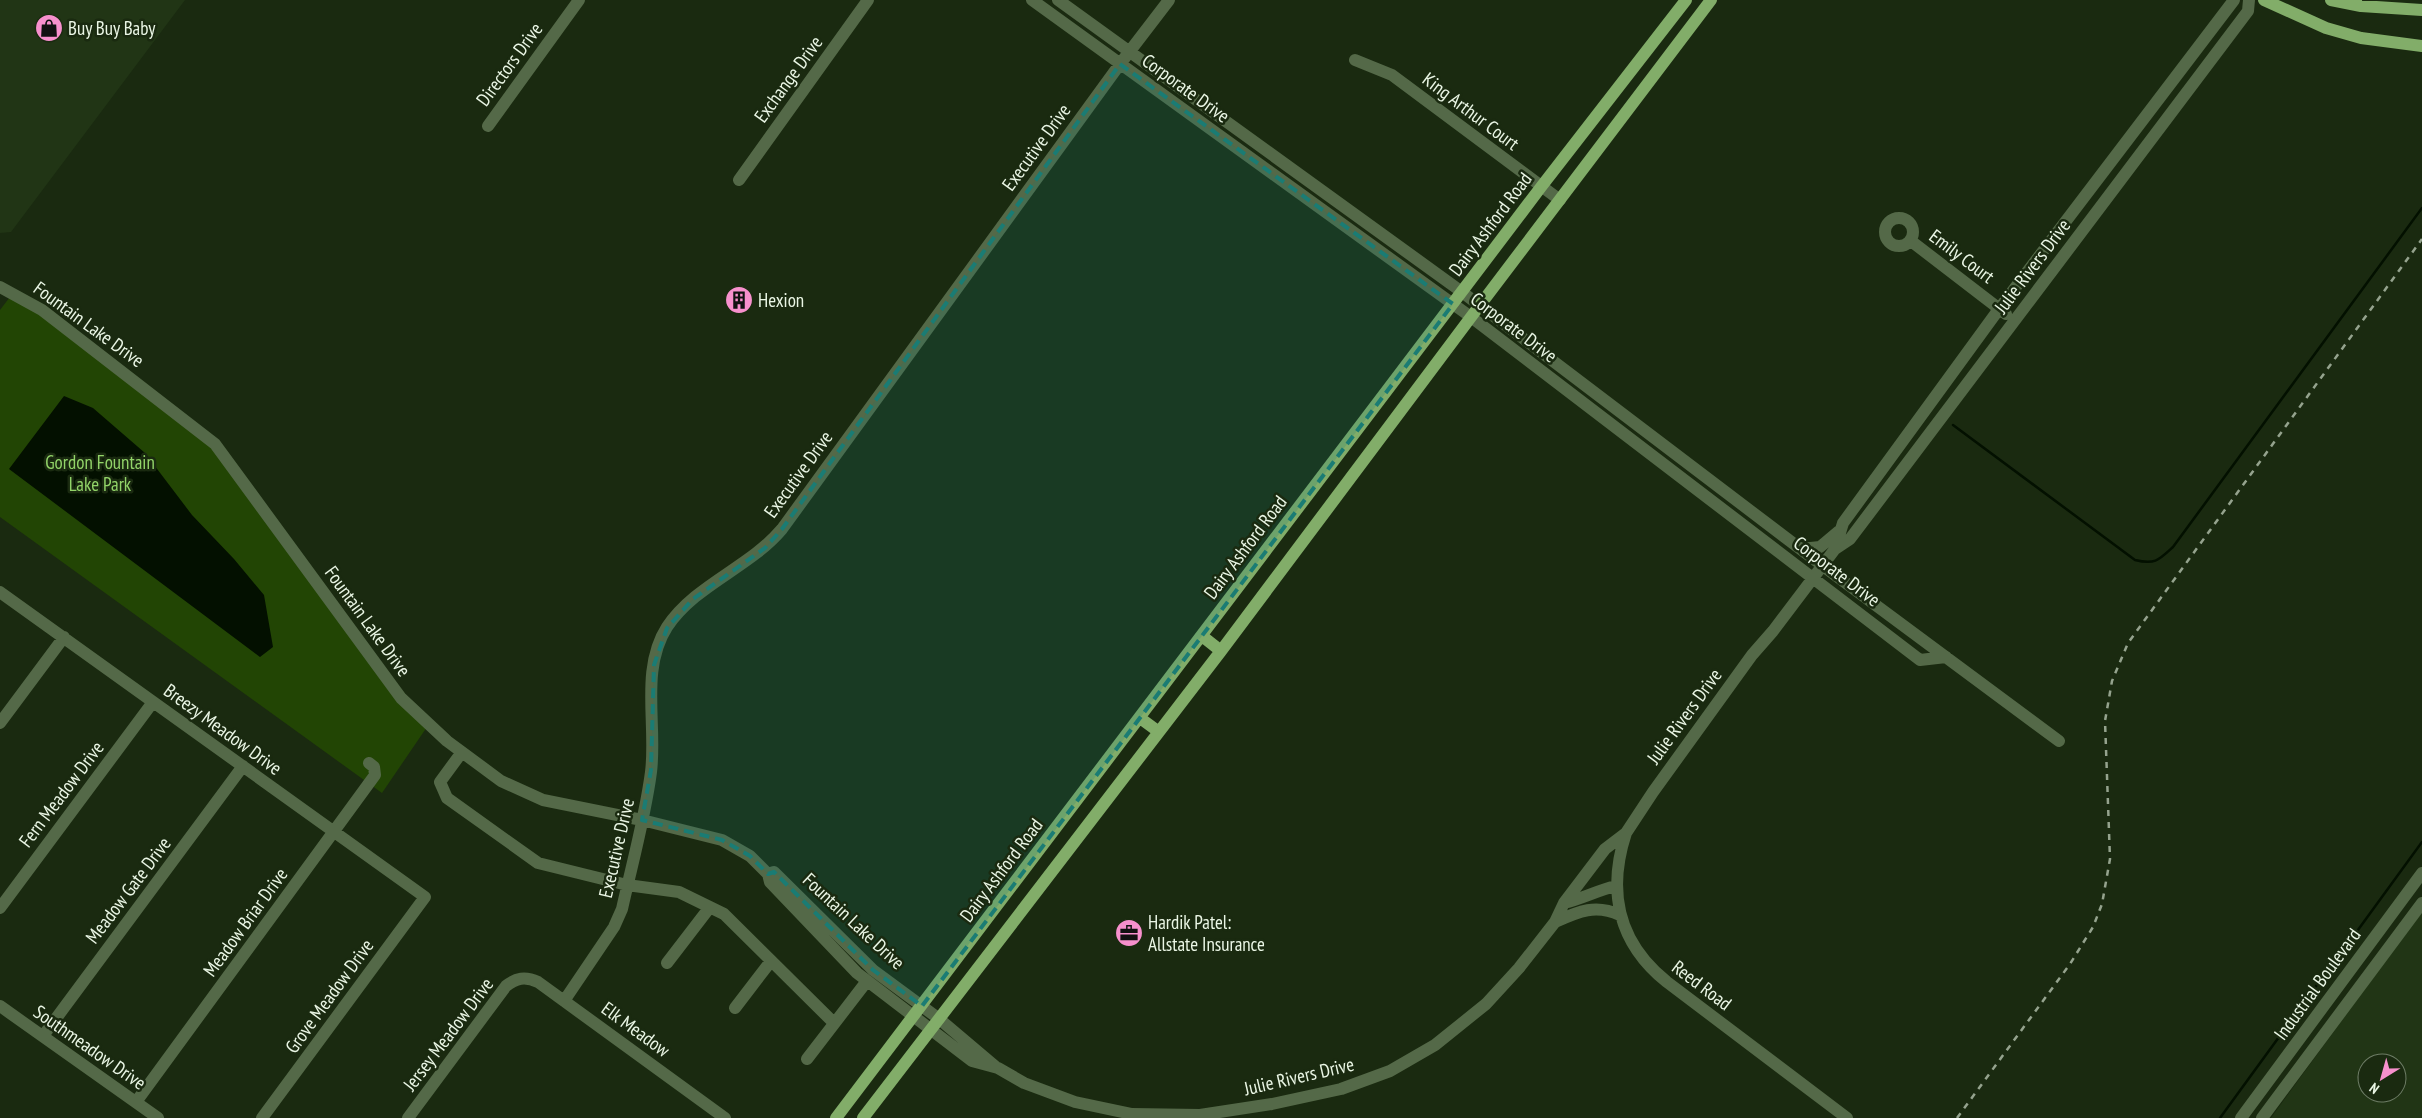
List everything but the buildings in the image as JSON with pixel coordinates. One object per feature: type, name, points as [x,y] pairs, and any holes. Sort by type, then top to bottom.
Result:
[{"type":"main road","name":"Dairy Ashford Road","points":[[836,1118],[1541,187],[1686,0]]},
{"type":"main road","points":[[863,1118],[1221,651],[1711,0]]},
{"type":"main road","points":[[2264,0],[2326,28],[2362,38],[2422,46]]},
{"type":"main road","points":[[2331,0],[2361,6],[2422,10]]},
{"type":"main road","points":[[1673,17],[1689,29]]},
{"type":"main road","points":[[1202,636],[1221,651]]},
{"type":"main road","points":[[1140,718],[1159,732]]},
{"type":"main road","points":[[1029,864],[1046,878]]},
{"type":"street","name":"Directors Drive","points":[[488,126],[579,0]]},
{"type":"street","name":"Exchange Drive","points":[[740,180],[868,0]]},
{"type":"street","name":"Corporate Drive","points":[[1032,0],[1471,317],[1850,604],[1920,660],[1946,657]]},
{"type":"street","name":"Corporate Drive","points":[[1058,0],[1480,305],[1858,592],[2059,741]]},
{"type":"street","name":"Executive Drive","points":[[564,1001],[614,927],[622,909],[651,770],[654,665],[660,641],[667,628],[693,599],[766,548],[782,529],[1120,64],[1169,0]]},
{"type":"street","name":"Julie Rivers Drive","points":[[938,1018],[998,1068],[1024,1083],[1075,1102],[1132,1114],[1200,1115],[1272,1104],[1340,1089],[1390,1070],[1443,1039],[1486,1004],[1519,968],[1555,922],[1564,904],[1605,849],[1626,833],[1718,700],[1824,566],[1835,549],[1839,531],[1999,308],[2234,0]]},
{"type":"street","name":"Julie Rivers Drive","points":[[1835,549],[1850,539],[2114,190],[2248,11],[2249,0]]},
{"type":"street","name":"King Arthur Court","points":[[1355,60],[1392,76],[1560,200]]},
{"type":"street","points":[[2098,180],[2114,190]]},
{"type":"street","points":[[1375,248],[1384,236]]},
{"type":"street","name":"Emily Court","points":[[1911,241],[2014,320]]},
{"type":"street","name":"Fountain Lake Drive","points":[[0,287],[42,310],[215,444],[401,698],[462,752],[501,781],[543,800],[642,820],[722,840],[750,856],[768,874],[770,882],[821,937],[867,981],[914,1017]]},
{"type":"street","points":[[1951,376],[1962,389]]},
{"type":"street","points":[[1639,444],[1648,432]]},
{"type":"street","points":[[1801,549],[1820,547],[1839,531]]},
{"type":"street","name":"Breezy Meadow Drive","points":[[0,592],[425,897]]},
{"type":"street","points":[[1850,604],[1858,592]]},
{"type":"street","points":[[0,723],[64,637]]},
{"type":"street","name":"Fern Meadow Drive","points":[[0,908],[153,702]]},
{"type":"street","points":[[462,752],[440,782],[447,798],[538,863],[627,886],[679,892],[724,914],[834,1023]]},
{"type":"street","name":"Meadow Briar Drive","points":[[136,1102],[375,775],[374,767],[369,764]]},
{"type":"street","name":"Meadow Gate Drive","points":[[43,1036],[243,766]]},
{"type":"street","name":"Reed Road","points":[[1626,833],[1616,868],[1616,886],[1620,915],[1635,949],[1654,971],[1847,1118]]},
{"type":"street","name":"Fountain Lake Drive","points":[[768,874],[774,872],[873,970],[938,1018]]},
{"type":"street","name":"Industrial Boulevard","points":[[2241,1118],[2422,873]]},
{"type":"street","points":[[1564,904],[1576,901],[1587,894],[1616,886]]},
{"type":"street","name":"Grove Meadow Drive","points":[[262,1118],[425,897]]},
{"type":"street","name":"Industrial Boulevard","points":[[2262,1118],[2422,903]]},
{"type":"street","points":[[667,963],[710,907]]},
{"type":"street","name":"Julie Rivers Drive","points":[[1555,922],[1580,910],[1593,908],[1610,910],[1620,915]]},
{"type":"street","points":[[821,937],[831,927]]},
{"type":"street","points":[[735,1008],[771,961]]},
{"type":"street","name":"Elk Meadow","points":[[521,978],[530,978],[538,982],[725,1118]]},
{"type":"street","name":"Jersey Meadow Drive","points":[[408,1118],[506,986],[514,980],[521,978]]},
{"type":"street","points":[[807,1059],[867,981]]},
{"type":"street","name":"Southmeadow Drive","points":[[0,1006],[158,1118]]},
{"type":"street","name":"Julie Rivers Drive","points":[[914,1017],[972,1061],[998,1068]]},
{"type":"highlighted area","points":[[1120,64],[1453,304],[922,1006],[873,970],[774,872],[768,874],[750,856],[722,840],[642,820],[651,770],[654,665],[667,628],[693,599],[765,548],[782,529]]},
{"type":"shaded area","points":[[0,0],[185,0],[11,232],[0,233]]},
{"type":"shaded area","points":[[64,396],[93,408],[145,453],[192,515],[234,559],[264,595],[273,647],[260,657],[9,469]]},
{"type":"shaded area","points":[[2422,910],[2422,1118],[2271,1118]]},
{"type":"green space","name":"Gordon Fountain Lake Park","points":[[13,293],[215,444],[300,561],[429,724],[382,793],[0,517],[0,310]]},
{"type":"waterway","points":[[1953,425],[2135,560],[2152,562],[2173,547],[2422,208]]},
{"type":"waterway","points":[[2339,956],[2422,842]]},
{"type":"waterway","points":[[2220,1118],[2327,971]]},
{"type":"railway","points":[[1957,1118],[2070,964],[2093,927],[2102,904],[2110,859],[2105,721],[2112,681],[2128,643],[2422,239]]},
{"type":"place","name":"Buy Buy Baby","points":[[49,28]]},
{"type":"place","name":"Hexion","points":[[739,300]]},
{"type":"place","name":"Hardik Patel: Allstate Insurance","points":[[1129,933]]}]
